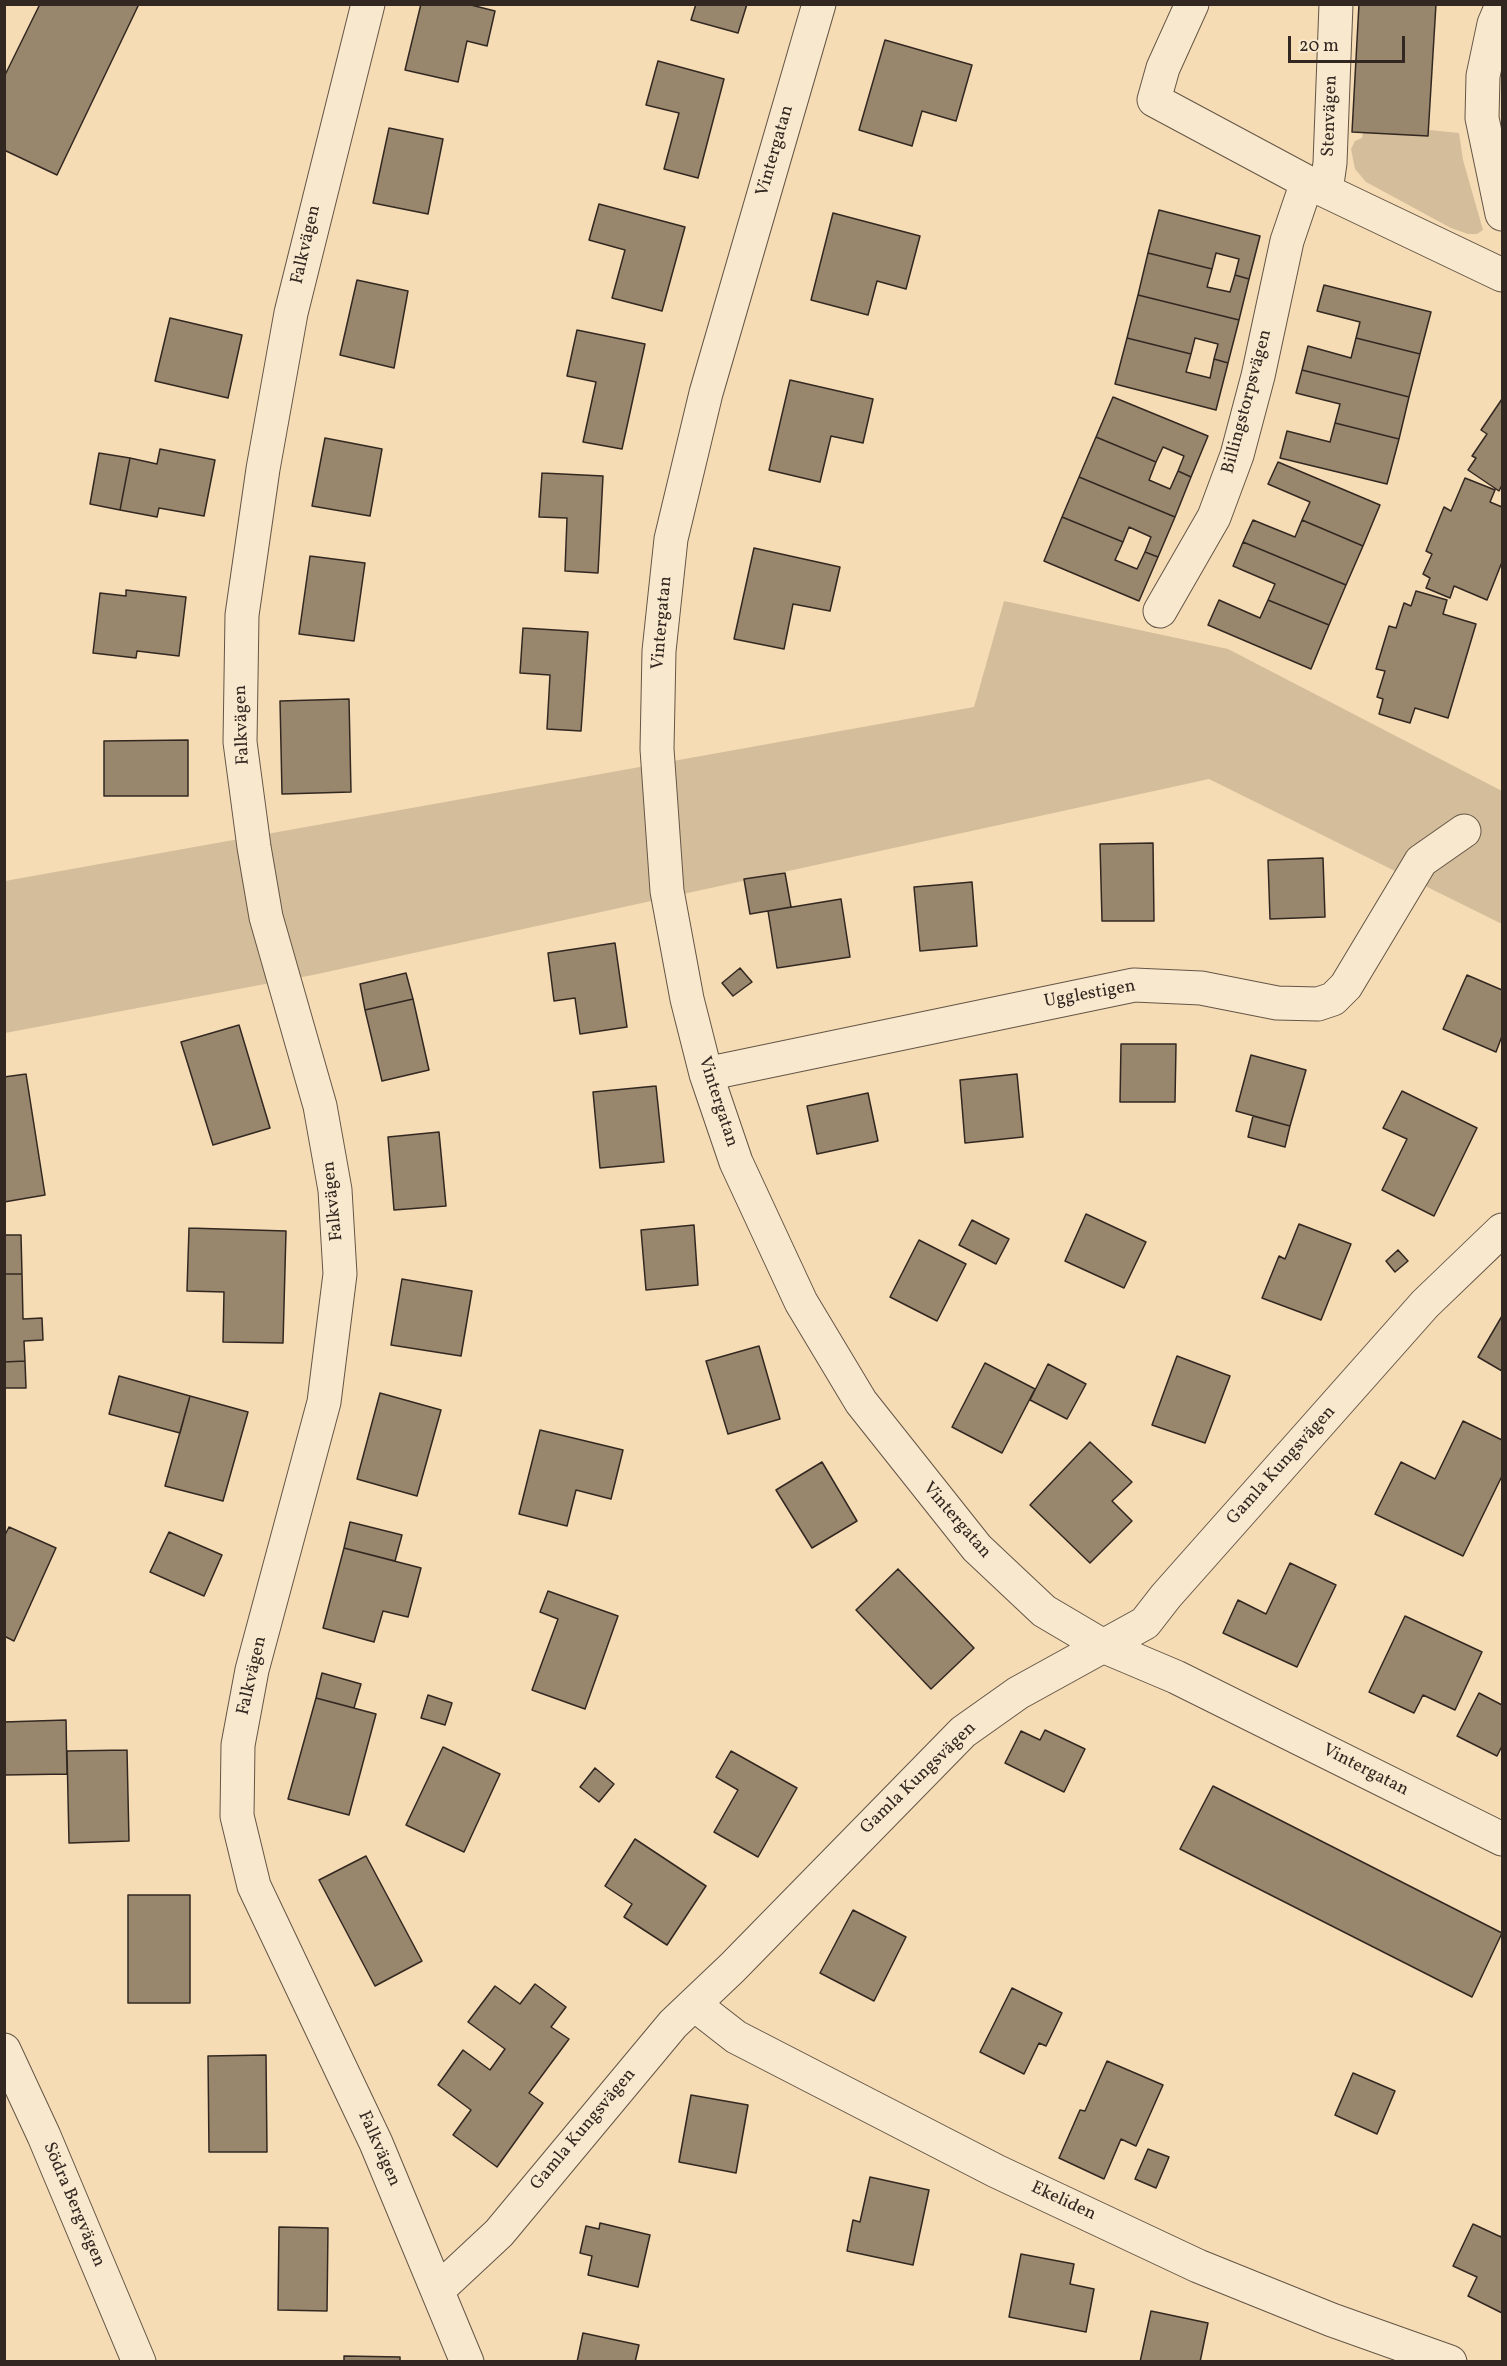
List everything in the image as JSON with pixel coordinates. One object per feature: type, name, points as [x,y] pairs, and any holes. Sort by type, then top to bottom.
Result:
[{"type":"street","name":"Falkvägen","points":[[368,4],[291,313],[263,469],[242,615],[240,742],[254,847],[266,917],[320,1106],[335,1190],[340,1274],[324,1402],[252,1670],[238,1745],[237,1816],[254,1886],[376,2143],[468,2361]]},
{"type":"street","name":"Vintergatan","points":[[819,4],[706,393],[671,539],[659,651],[657,749],[667,891],[687,999],[706,1074],[736,1162],[801,1302],[861,1402],[977,1548],[1044,1611],[1104,1647],[1176,1677],[1503,1839]]},
{"type":"street","points":[[1192,4],[1163,68],[1154,100],[1316,187],[1503,275]]},
{"type":"street","name":"Stenvägen","points":[[1316,187],[1330,163],[1336,4]]},
{"type":"street","points":[[1503,5],[1494,24],[1483,76],[1482,118],[1503,214]]},
{"type":"street","name":"Billingstorpsvägen","points":[[1160,611],[1214,517],[1237,454],[1258,376],[1287,241],[1316,187]]},
{"type":"street","name":"Ugglestigen","points":[[706,1074],[1134,985],[1201,988],[1278,1003],[1318,1004],[1333,999],[1346,986],[1421,861],[1464,831]]},
{"type":"street","name":"Gamla Kungsvägen","points":[[439,2289],[500,2233],[674,2024],[963,1732],[1018,1694],[1145,1623],[1174,1587],[1425,1304],[1503,1230]]},
{"type":"street","name":"Ekeliden","points":[[695,2005],[736,2037],[996,2171],[1188,2261],[1332,2320],[1450,2361]]},
{"type":"street","name":"Södra Bergvägen","points":[[4,2050],[44,2136],[139,2361]]},
{"type":"shaded area","points":[[1429,130],[1459,133],[1463,160],[1483,230],[1477,234],[1468,234],[1451,228],[1366,182],[1355,169],[1351,149],[1355,141],[1362,138],[1363,132],[1428,136]]},
{"type":"shaded area","points":[[1004,601],[1228,649],[1502,791],[1502,924],[1209,779],[313,975],[5,1033],[5,881],[974,707]]},
{"type":"building","points":[[40,4],[139,4],[57,175],[4,150],[4,77]]},
{"type":"building","points":[[421,4],[467,4],[495,11],[487,46],[467,41],[458,82],[405,70]]},
{"type":"building","points":[[696,4],[747,4],[738,33],[691,20]]},
{"type":"building","points":[[1359,4],[1436,4],[1428,136],[1352,132]]},
{"type":"building","points":[[885,40],[972,65],[956,121],[922,111],[912,146],[859,130]]},
{"type":"building","points":[[658,61],[724,79],[698,178],[664,169],[679,113],[646,105]]},
{"type":"building","points":[[389,128],[443,139],[428,214],[373,203]]},
{"type":"building","points":[[599,204],[685,227],[662,311],[612,298],[625,250],[589,240]]},
{"type":"building","points":[[1159,210],[1260,236],[1249,279],[1235,275],[1239,259],[1216,253],[1212,269],[1148,253]]},
{"type":"building","points":[[833,213],[920,236],[906,289],[877,281],[868,315],[811,300]]},
{"type":"building","points":[[1148,253],[1212,269],[1207,287],[1230,292],[1235,275],[1249,279],[1239,320],[1138,295]]},
{"type":"building","points":[[357,280],[408,291],[394,368],[340,355]]},
{"type":"building","points":[[1324,285],[1431,312],[1420,354],[1356,338],[1360,322],[1317,311]]},
{"type":"building","points":[[1138,295],[1239,320],[1228,363],[1214,359],[1218,344],[1195,338],[1191,354],[1127,338]]},
{"type":"building","points":[[170,318],[242,335],[228,398],[155,381]]},
{"type":"building","points":[[577,330],[645,344],[622,449],[583,442],[596,382],[567,376]]},
{"type":"building","points":[[1127,338],[1191,354],[1186,372],[1210,378],[1214,359],[1228,363],[1216,410],[1115,384]]},
{"type":"building","points":[[1356,338],[1420,354],[1409,397],[1302,370],[1308,346],[1351,358]]},
{"type":"building","points":[[1302,370],[1409,397],[1399,439],[1335,423],[1340,404],[1296,393]]},
{"type":"building","points":[[790,380],[873,399],[863,443],[831,436],[820,482],[769,470]]},
{"type":"building","points":[[1113,397],[1208,436],[1191,477],[1178,471],[1184,456],[1163,447],[1156,462],[1096,437]]},
{"type":"building","points":[[1502,399],[1502,485],[1499,491],[1468,470],[1476,458],[1472,456],[1487,434],[1481,430]]},
{"type":"building","points":[[1335,423],[1399,439],[1387,484],[1280,458],[1287,431],[1330,442]]},
{"type":"building","points":[[1096,437],[1156,462],[1149,480],[1170,489],[1178,471],[1191,477],[1175,517],[1079,477]]},
{"type":"building","points":[[325,438],[382,449],[370,516],[312,506]]},
{"type":"building","points":[[160,449],[215,460],[204,516],[159,508],[157,517],[120,510],[130,458],[157,464]]},
{"type":"building","points":[[99,453],[130,458],[120,510],[90,504]]},
{"type":"building","points":[[1278,462],[1380,505],[1363,546],[1302,520],[1310,502],[1268,484]]},
{"type":"building","points":[[542,473],[603,476],[598,573],[565,571],[567,518],[539,517]]},
{"type":"building","points":[[1079,477],[1175,517],[1158,557],[1145,552],[1151,537],[1129,527],[1123,542],[1062,517]]},
{"type":"building","points":[[1465,478],[1495,490],[1490,502],[1502,507],[1502,562],[1487,600],[1454,586],[1450,598],[1426,588],[1430,578],[1423,574],[1432,554],[1426,551],[1444,507],[1451,511]]},
{"type":"building","points":[[1062,517],[1123,542],[1115,560],[1137,569],[1145,552],[1158,557],[1139,601],[1044,561]]},
{"type":"building","points":[[1253,520],[1295,537],[1302,520],[1363,546],[1346,585],[1243,542]]},
{"type":"building","points":[[1243,542],[1346,585],[1329,625],[1268,600],[1275,584],[1233,566]]},
{"type":"building","points":[[754,548],[840,567],[830,611],[793,604],[784,649],[734,639]]},
{"type":"building","points":[[310,556],[365,563],[354,641],[299,634]]},
{"type":"building","points":[[126,590],[186,597],[179,656],[137,651],[136,658],[93,653],[100,593],[126,596]]},
{"type":"building","points":[[1416,591],[1447,600],[1443,614],[1476,624],[1448,718],[1415,708],[1410,723],[1379,714],[1383,699],[1377,697],[1385,671],[1376,669],[1389,626],[1396,628],[1404,603],[1411,606]]},
{"type":"building","points":[[1219,600],[1260,618],[1268,600],[1329,625],[1311,669],[1208,625]]},
{"type":"building","points":[[523,628],[588,632],[581,731],[547,729],[550,675],[520,673]]},
{"type":"building","points":[[349,699],[351,792],[282,794],[280,701]]},
{"type":"building","points":[[188,740],[188,796],[104,796],[104,741]]},
{"type":"building","points":[[1153,843],[1154,921],[1102,921],[1100,844]]},
{"type":"building","points":[[1323,858],[1325,917],[1270,919],[1268,860]]},
{"type":"building","points":[[785,873],[791,907],[750,914],[744,879]]},
{"type":"building","points":[[972,882],[977,946],[920,951],[914,887]]},
{"type":"building","points":[[841,899],[850,957],[777,968],[768,911]]},
{"type":"building","points":[[615,943],[627,1027],[580,1034],[575,998],[554,1001],[548,953]]},
{"type":"building","points":[[740,968],[752,982],[733,996],[722,983]]},
{"type":"building","points":[[406,973],[413,999],[365,1010],[360,984]]},
{"type":"building","points":[[1467,975],[1502,990],[1502,1036],[1496,1052],[1443,1029]]},
{"type":"building","points":[[413,999],[429,1070],[382,1081],[365,1010]]},
{"type":"building","points":[[239,1025],[270,1128],[213,1145],[181,1042]]},
{"type":"building","points":[[1121,1044],[1176,1044],[1175,1102],[1120,1102]]},
{"type":"building","points":[[1251,1055],[1306,1070],[1290,1126],[1236,1111]]},
{"type":"building","points":[[26,1074],[45,1195],[4,1202],[4,1077]]},
{"type":"building","points":[[1017,1074],[1023,1137],[965,1143],[960,1080]]},
{"type":"building","points":[[656,1086],[664,1162],[600,1168],[593,1092]]},
{"type":"building","points":[[1402,1091],[1477,1128],[1434,1216],[1382,1190],[1407,1139],[1383,1128]]},
{"type":"building","points":[[868,1093],[878,1141],[817,1154],[807,1106]]},
{"type":"building","points":[[1253,1116],[1290,1126],[1285,1147],[1248,1137]]},
{"type":"building","points":[[439,1132],[446,1206],[394,1210],[388,1137]]},
{"type":"building","points":[[1086,1214],[1146,1242],[1124,1288],[1065,1261]]},
{"type":"building","points":[[972,1220],[1009,1239],[996,1264],[959,1245]]},
{"type":"building","points":[[1299,1224],[1351,1244],[1321,1320],[1262,1298],[1279,1256],[1285,1259]]},
{"type":"building","points":[[694,1225],[698,1285],[646,1290],[641,1230]]},
{"type":"building","points":[[189,1228],[286,1231],[283,1343],[223,1342],[224,1292],[187,1291]]},
{"type":"building","points":[[4,1235],[21,1235],[22,1274],[4,1274]]},
{"type":"building","points":[[919,1240],[966,1264],[937,1321],[890,1297]]},
{"type":"building","points":[[1398,1250],[1408,1261],[1395,1272],[1386,1261]]},
{"type":"building","points":[[4,1274],[22,1274],[23,1319],[42,1318],[43,1340],[24,1341],[25,1361],[4,1362]]},
{"type":"building","points":[[402,1279],[472,1291],[461,1356],[391,1345]]},
{"type":"building","points":[[1502,1316],[1502,1371],[1478,1357]]},
{"type":"building","points":[[759,1346],[780,1419],[728,1434],[706,1361]]},
{"type":"building","points":[[1177,1356],[1230,1376],[1205,1443],[1152,1425]]},
{"type":"building","points":[[25,1361],[26,1388],[4,1388],[4,1362]]},
{"type":"building","points":[[985,1363],[1035,1389],[1002,1453],[952,1427]]},
{"type":"building","points":[[1048,1364],[1086,1384],[1067,1419],[1030,1400]]},
{"type":"building","points":[[119,1376],[190,1396],[180,1433],[109,1414]]},
{"type":"building","points":[[380,1393],[441,1410],[417,1496],[357,1479]]},
{"type":"building","points":[[190,1396],[248,1412],[223,1501],[165,1486]]},
{"type":"building","points":[[1463,1421],[1502,1440],[1502,1476],[1463,1556],[1375,1514],[1401,1462],[1435,1479]]},
{"type":"building","points":[[540,1430],[623,1450],[611,1499],[576,1490],[567,1526],[519,1514]]},
{"type":"building","points":[[1090,1442],[1132,1482],[1112,1501],[1132,1521],[1090,1563],[1030,1505]]},
{"type":"building","points":[[822,1462],[857,1521],[812,1548],[776,1490]]},
{"type":"building","points":[[350,1522],[402,1535],[395,1561],[344,1548]]},
{"type":"building","points":[[9,1527],[56,1548],[14,1641],[4,1636],[4,1537]]},
{"type":"building","points":[[169,1532],[222,1555],[204,1596],[150,1572]]},
{"type":"building","points":[[344,1548],[421,1568],[408,1617],[383,1611],[374,1642],[323,1628]]},
{"type":"building","points":[[1290,1563],[1336,1585],[1297,1667],[1223,1633],[1238,1600],[1266,1614]]},
{"type":"building","points":[[898,1569],[974,1648],[931,1689],[856,1610]]},
{"type":"building","points":[[548,1591],[618,1616],[585,1709],[532,1690],[558,1619],[540,1612]]},
{"type":"building","points":[[1405,1616],[1482,1652],[1455,1710],[1423,1695],[1414,1713],[1369,1692]]},
{"type":"building","points":[[322,1673],[361,1684],[354,1708],[316,1698]]},
{"type":"building","points":[[1479,1693],[1502,1705],[1502,1746],[1497,1756],[1457,1736]]},
{"type":"building","points":[[428,1695],[452,1703],[445,1725],[421,1718]]},
{"type":"building","points":[[316,1698],[376,1714],[349,1815],[288,1799]]},
{"type":"building","points":[[66,1720],[67,1774],[4,1775],[4,1722]]},
{"type":"building","points":[[1045,1730],[1085,1749],[1064,1792],[1005,1763],[1021,1731],[1040,1740]]},
{"type":"building","points":[[443,1747],[500,1774],[464,1852],[406,1825]]},
{"type":"building","points":[[127,1750],[129,1841],[69,1843],[67,1751]]},
{"type":"building","points":[[731,1751],[797,1788],[758,1857],[714,1832],[738,1790],[716,1777]]},
{"type":"building","points":[[595,1768],[614,1784],[599,1802],[580,1787]]},
{"type":"building","points":[[1213,1786],[1502,1933],[1472,1997],[1180,1849]]},
{"type":"building","points":[[635,1839],[706,1886],[667,1945],[624,1917],[632,1904],[605,1886]]},
{"type":"building","points":[[366,1856],[422,1961],[375,1986],[319,1880]]},
{"type":"building","points":[[128,1895],[190,1895],[190,2003],[128,2003]]},
{"type":"building","points":[[853,1910],[906,1937],[874,2001],[820,1973]]},
{"type":"building","points":[[535,1984],[566,2007],[551,2027],[569,2039],[529,2093],[543,2103],[497,2167],[453,2135],[471,2110],[438,2085],[463,2050],[490,2070],[505,2049],[468,2022],[495,1986],[520,2004]]},
{"type":"building","points":[[1012,1988],[1062,2013],[1046,2046],[1039,2043],[1024,2074],[980,2052]]},
{"type":"building","points":[[266,2055],[267,2152],[209,2152],[208,2056]]},
{"type":"building","points":[[1107,2061],[1163,2085],[1136,2146],[1121,2139],[1104,2179],[1059,2158],[1080,2110],[1085,2111]]},
{"type":"building","points":[[1353,2073],[1395,2091],[1377,2134],[1335,2115]]},
{"type":"building","points":[[691,2095],[748,2105],[736,2173],[679,2162]]},
{"type":"building","points":[[1148,2149],[1169,2157],[1156,2188],[1135,2179]]},
{"type":"building","points":[[870,2177],[929,2190],[913,2265],[847,2251],[853,2220],[860,2222]]},
{"type":"building","points":[[600,2223],[650,2235],[638,2287],[588,2275],[592,2256],[580,2253],[586,2226],[599,2229]]},
{"type":"building","points":[[1473,2224],[1501,2237],[1502,2234],[1502,2313],[1468,2296],[1477,2277],[1453,2266]]},
{"type":"building","points":[[279,2227],[328,2228],[327,2311],[278,2310]]},
{"type":"building","points":[[1021,2254],[1074,2264],[1070,2284],[1094,2289],[1086,2332],[1009,2317]]},
{"type":"building","points":[[1151,2311],[1208,2323],[1200,2362],[1140,2362]]},
{"type":"building","points":[[583,2333],[639,2345],[635,2362],[577,2362]]},
{"type":"building","points":[[344,2356],[400,2357],[400,2362],[344,2362]]}]
